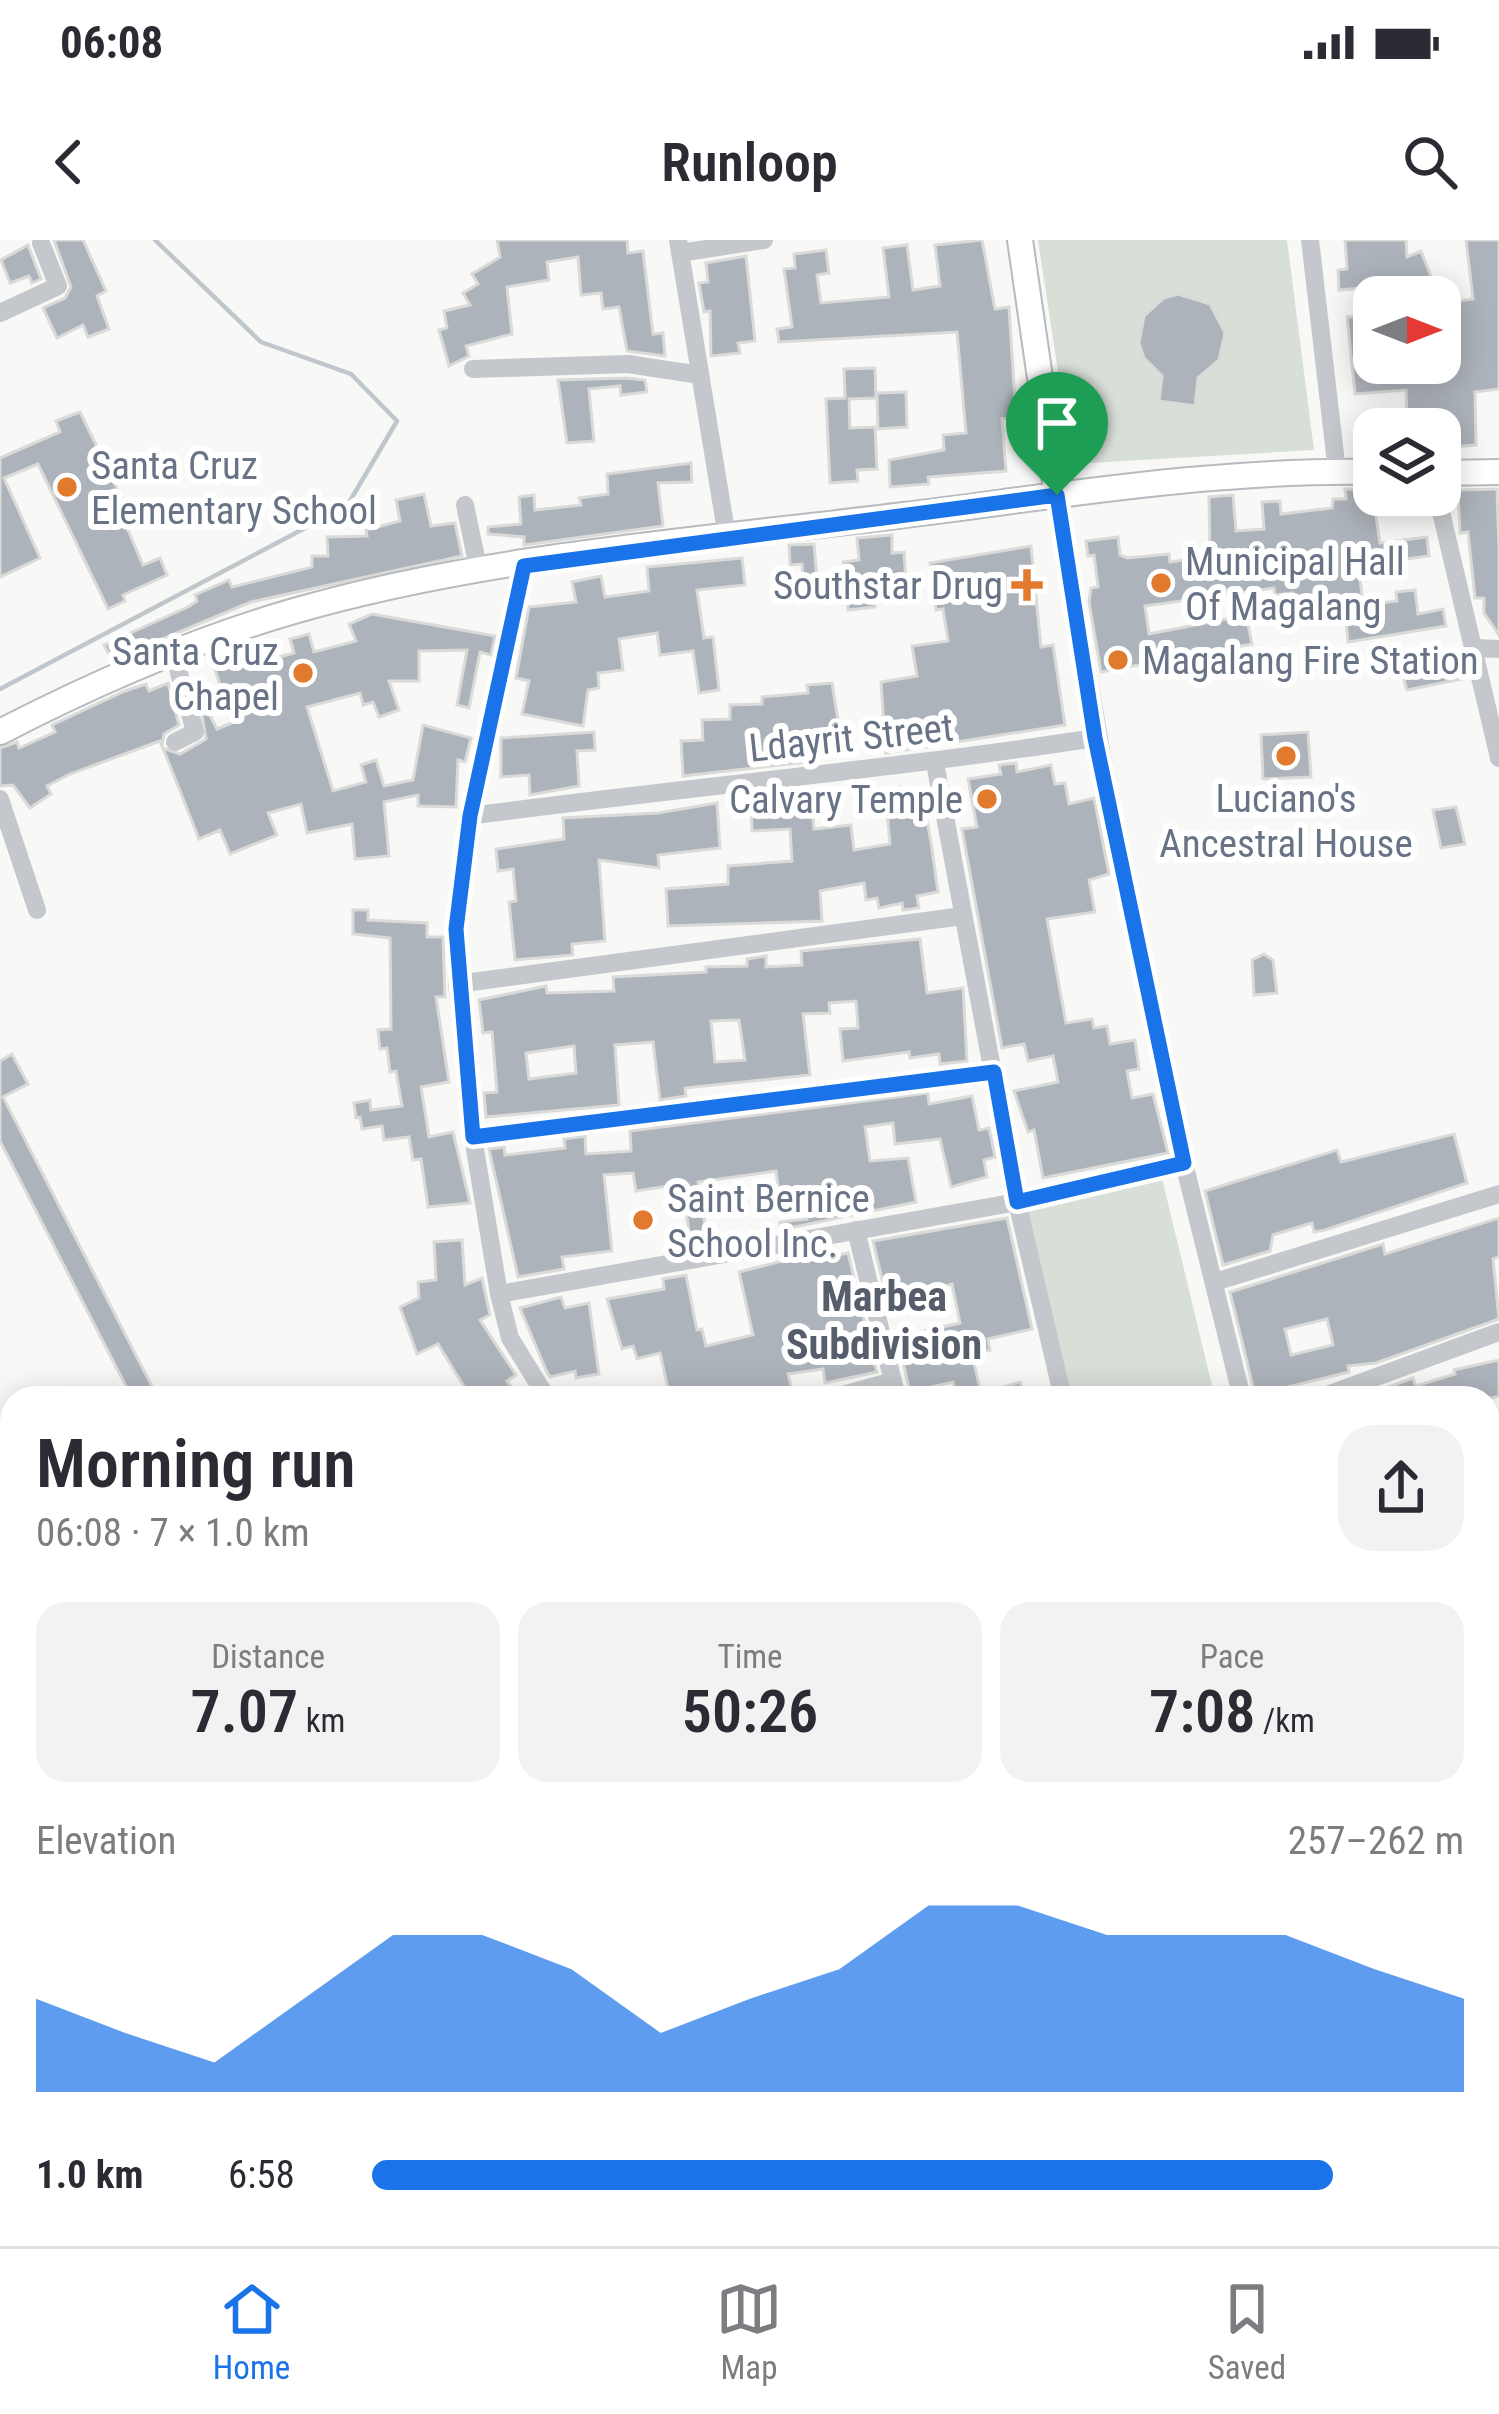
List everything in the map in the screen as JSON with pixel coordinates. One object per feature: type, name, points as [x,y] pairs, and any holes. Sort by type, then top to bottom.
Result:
[{"type":"main road","points":[[1020,240],[1057,495]]},
{"type":"main road","points":[[0,732],[174,654],[294,611],[479,572],[1057,495],[1353,471]]},
{"type":"main road","points":[[1461,473],[1499,472]]},
{"type":"street","points":[[727,537],[679,246],[764,240]]},
{"type":"street","points":[[1310,240],[1336,471]]},
{"type":"street","points":[[0,314],[58,286],[41,243]]},
{"type":"street","points":[[473,369],[628,364],[700,375]]},
{"type":"street","points":[[1057,495],[1095,738],[1184,1163],[1239,1386]]},
{"type":"street","points":[[465,505],[479,572]]},
{"type":"street","points":[[1442,516],[1499,758]]},
{"type":"street","points":[[524,566],[470,816],[456,929],[457,984],[473,1137],[500,1294],[510,1337],[540,1386]]},
{"type":"street","points":[[1475,649],[1499,649]]},
{"type":"street","points":[[174,654],[195,732],[175,742]]},
{"type":"street","name":"Ldayrit Street","points":[[470,816],[688,787],[935,763],[1095,738]]},
{"type":"street","points":[[935,763],[1017,1202],[1060,1386]]},
{"type":"street","points":[[0,799],[37,910]]},
{"type":"street","points":[[457,984],[963,916]]},
{"type":"street","points":[[473,1137],[994,1072]]},
{"type":"street","points":[[500,1294],[1017,1202],[1184,1163]]},
{"type":"street","points":[[1215,1282],[1499,1194]]},
{"type":"street","points":[[856,1230],[894,1386]]},
{"type":"street","points":[[1352,1386],[1499,1332]]},
{"type":"shaded area","points":[[1038,240],[1287,240],[1314,450],[1072,464]]},
{"type":"shaded area","points":[[1161,1174],[1212,1386],[1069,1386],[1026,1207]]},
{"type":"building","points":[[54,240],[83,240],[106,291],[97,296],[109,329],[88,337],[83,325],[57,338],[43,308],[65,298],[71,287]]},
{"type":"building","points":[[497,240],[627,240],[628,253],[643,251],[653,334],[663,333],[665,356],[627,351],[619,307],[603,309],[601,293],[581,295],[578,257],[547,262],[549,280],[507,287],[512,334],[466,346],[469,356],[449,366],[439,330],[447,328],[444,311],[470,305],[463,293],[478,284],[472,274],[500,257]]},
{"type":"building","points":[[982,240],[995,309],[1009,307],[1016,418],[1002,419],[1006,471],[928,477],[929,484],[890,487],[889,460],[944,450],[943,435],[966,433],[957,332],[779,342],[777,329],[792,327],[784,269],[795,268],[794,254],[826,250],[829,273],[817,275],[821,303],[889,297],[883,248],[907,245],[913,290],[940,286],[935,245]]},
{"type":"building","points":[[1345,240],[1406,240],[1407,257],[1421,251],[1431,276],[1353,276],[1353,289],[1339,290],[1338,270],[1347,269]]},
{"type":"building","points":[[1466,240],[1499,240],[1499,389],[1475,392],[1476,445],[1461,446],[1461,408],[1406,408],[1406,390],[1355,394],[1354,384],[1461,384],[1461,301],[1473,299]]},
{"type":"building","points":[[28,245],[41,279],[32,283],[29,276],[10,283],[1,260]]},
{"type":"building","points":[[746,256],[755,341],[738,343],[740,353],[711,356],[710,311],[704,312],[699,283],[708,282],[706,263]]},
{"type":"building","points":[[1178,294],[1210,304],[1225,333],[1219,360],[1198,378],[1195,406],[1159,401],[1162,376],[1144,358],[1139,343],[1144,316],[1164,298]]},
{"type":"building","points":[[1347,317],[1353,317],[1353,375]]},
{"type":"building","points":[[875,368],[876,398],[849,399],[850,428],[875,427],[877,469],[857,470],[858,481],[830,483],[826,399],[845,398],[844,369]]},
{"type":"building","points":[[558,380],[645,380],[647,392],[621,395],[620,386],[589,389],[594,441],[567,443]]},
{"type":"building","points":[[906,392],[907,427],[878,429],[877,393]]},
{"type":"building","points":[[80,412],[129,513],[122,516],[143,565],[160,558],[167,575],[123,595],[125,601],[108,609],[38,464],[4,478],[40,558],[0,577],[0,458],[60,432],[56,421]]},
{"type":"building","points":[[691,463],[692,482],[658,483],[663,526],[524,545],[524,537],[488,534],[488,527],[521,524],[519,497],[534,495],[535,510],[581,505],[579,498],[608,494],[607,474]]},
{"type":"building","points":[[1345,489],[1353,489],[1353,516],[1376,516],[1380,543],[1427,537],[1429,556],[1384,562],[1385,574],[1360,578],[1363,605],[1397,601],[1396,592],[1415,590],[1418,614],[1443,609],[1446,626],[1348,642],[1346,621],[1293,622],[1293,593],[1275,595],[1274,588],[1145,606],[1149,634],[1246,615],[1252,644],[1101,672],[1089,602],[1091,588],[1098,587],[1094,555],[1088,556],[1086,541],[1118,537],[1120,555],[1127,558],[1169,554],[1170,562],[1210,556],[1209,497],[1233,495],[1236,531],[1264,529],[1262,502],[1280,501],[1281,514],[1332,508],[1333,499],[1346,499]]},
{"type":"building","points":[[1497,489],[1499,635],[1484,613],[1484,598],[1475,598],[1468,532],[1460,533],[1461,490]]},
{"type":"building","points":[[424,494],[431,526],[455,523],[462,556],[251,602],[112,660],[104,645],[188,607],[197,601],[195,595],[229,580],[232,587],[312,567],[312,556],[328,556],[327,537],[367,536],[366,530],[400,521],[396,500]]},
{"type":"building","points":[[892,535],[892,553],[904,552],[907,598],[874,600],[875,607],[848,610],[843,562],[859,560],[857,538]]},
{"type":"building","points":[[814,544],[818,590],[804,591],[802,564],[790,565],[789,545]]},
{"type":"building","points":[[1031,546],[1041,647],[1053,645],[1065,725],[886,753],[881,682],[917,676],[912,646],[948,641],[943,609],[936,610],[930,563]]},
{"type":"building","points":[[742,558],[745,585],[697,590],[704,638],[713,637],[719,690],[699,693],[693,651],[660,655],[657,633],[619,639],[623,670],[598,673],[599,688],[588,690],[583,726],[522,714],[529,681],[516,678],[529,607],[576,602],[572,582],[601,576],[605,597],[649,591],[647,567]]},
{"type":"building","points":[[372,614],[495,636],[491,655],[480,652],[469,708],[457,705],[467,650],[419,651],[419,681],[389,681],[399,710],[379,717],[373,702],[363,705],[360,693],[307,707],[333,791],[366,782],[361,765],[376,760],[384,786],[413,780],[423,725],[471,738],[465,762],[458,760],[456,807],[418,806],[418,795],[384,802],[389,856],[355,859],[352,824],[307,833],[301,804],[268,813],[277,835],[230,854],[220,830],[199,839],[163,748],[180,754],[206,739],[198,692],[217,729],[232,723],[211,657],[250,646],[255,664],[294,653],[290,639],[309,634],[314,652],[356,641],[349,624]]},
{"type":"building","points":[[1453,653],[1461,679],[1407,690],[1400,665]]},
{"type":"building","points":[[168,683],[179,725],[164,734],[162,746],[160,741],[70,774],[47,786],[51,794],[30,808],[13,785],[0,786],[0,748],[17,742],[19,748],[55,732],[52,725],[125,691],[146,684],[149,691]]},
{"type":"building","points":[[832,683],[841,738],[805,742],[807,762],[683,776],[681,741],[703,740],[702,720],[730,719],[730,705],[762,704],[762,697],[808,693],[807,685]]},
{"type":"building","points":[[594,732],[595,750],[577,751],[579,786],[530,795],[529,775],[501,777],[501,738]]},
{"type":"building","name":"Luciano's Ancestral House","points":[[1308,732],[1311,777],[1263,779],[1261,735]]},
{"type":"building","points":[[1016,763],[1017,772],[1051,765],[1055,784],[1065,783],[1069,804],[1094,798],[1109,874],[1089,880],[1095,912],[1047,919],[1066,1023],[1092,1019],[1094,1028],[1107,1026],[1110,1044],[1135,1040],[1139,1069],[1127,1071],[1132,1098],[1153,1094],[1168,1153],[1043,1178],[1034,1130],[1028,1132],[1014,1091],[1058,1082],[1053,1056],[1028,1061],[1024,1044],[1002,1048],[962,829],[977,827],[968,779],[1001,774],[999,765]]},
{"type":"building","points":[[900,787],[902,796],[923,797],[932,849],[938,892],[917,896],[919,908],[903,910],[902,903],[879,908],[877,898],[866,900],[864,883],[820,891],[822,921],[668,926],[666,889],[728,884],[728,866],[792,861],[790,829],[752,831],[751,802],[796,800],[795,791],[811,789],[814,829],[851,825],[854,850],[890,844],[885,790]]},
{"type":"building","points":[[717,803],[720,848],[658,855],[659,868],[599,860],[605,941],[572,944],[573,955],[515,960],[509,902],[516,901],[513,869],[498,871],[496,849],[564,839],[563,818],[658,813]]},
{"type":"building","points":[[1456,807],[1465,844],[1441,848],[1433,810]]},
{"type":"building","points":[[353,910],[368,910],[368,920],[427,923],[427,937],[443,937],[445,997],[436,997],[449,1082],[421,1087],[429,1137],[453,1132],[470,1203],[428,1207],[421,1159],[413,1160],[409,1137],[384,1140],[382,1126],[362,1129],[360,1117],[356,1118],[354,1103],[370,1100],[371,1110],[402,1106],[396,1071],[390,1072],[387,1048],[380,1049],[378,1030],[391,1029],[390,938],[353,934]]},
{"type":"building","points":[[920,939],[927,993],[963,988],[967,1061],[940,1064],[939,1054],[910,1058],[909,1052],[843,1061],[840,1029],[858,1028],[856,1001],[829,1003],[830,1013],[803,1014],[810,1075],[685,1088],[686,1096],[660,1100],[653,1042],[615,1045],[619,1105],[486,1117],[484,1093],[497,1092],[492,1032],[483,1033],[479,1000],[546,986],[547,993],[614,991],[613,977],[706,972],[706,967],[747,966],[747,959],[766,956],[766,967],[802,965],[801,951]],"holes":[[[739,1020],[745,1060],[715,1062],[711,1021]],[[574,1046],[576,1073],[529,1079],[526,1053]]]},
{"type":"building","points":[[1264,954],[1273,960],[1277,993],[1254,995],[1252,960]]},
{"type":"building","points":[[12,1054],[28,1084],[3,1097],[152,1386],[126,1386],[0,1141],[0,1061]]},
{"type":"building","points":[[928,1093],[929,1104],[972,1096],[979,1130],[989,1128],[995,1157],[984,1160],[987,1177],[951,1187],[940,1139],[895,1144],[893,1123],[865,1127],[870,1161],[908,1158],[916,1202],[780,1230],[780,1222],[807,1219],[804,1190],[779,1193],[776,1171],[698,1182],[708,1243],[691,1246],[682,1184],[636,1191],[633,1173],[604,1175],[612,1251],[562,1257],[564,1269],[518,1277],[489,1149],[504,1147],[505,1155],[565,1148],[564,1139],[585,1136],[586,1154],[631,1151],[630,1131]]},
{"type":"building","points":[[1454,1134],[1467,1183],[1325,1230],[1314,1232],[1312,1223],[1273,1235],[1270,1251],[1223,1265],[1205,1191],[1337,1150],[1341,1162]]},
{"type":"building","points":[[1007,1218],[1032,1329],[988,1339],[990,1350],[972,1354],[979,1386],[954,1386],[953,1382],[909,1386],[897,1337],[960,1323],[952,1284],[888,1304],[873,1241]]},
{"type":"building","points":[[1499,1218],[1499,1257],[1493,1259],[1499,1319],[1376,1363],[1348,1366],[1349,1372],[1292,1386],[1253,1386],[1230,1292],[1383,1244],[1385,1254]],"holes":[[[1327,1319],[1333,1345],[1291,1355],[1285,1329]]]},
{"type":"building","points":[[462,1240],[465,1285],[482,1278],[490,1315],[480,1320],[516,1375],[507,1381],[511,1386],[464,1386],[438,1344],[417,1354],[400,1307],[419,1298],[418,1282],[436,1280],[434,1242]]},
{"type":"building","points":[[825,1250],[829,1257],[848,1253],[867,1331],[861,1332],[867,1360],[873,1358],[877,1372],[825,1383],[823,1369],[788,1374],[791,1386],[667,1386],[660,1353],[637,1359],[633,1346],[622,1349],[607,1299],[664,1289],[663,1279],[686,1275],[697,1330],[702,1329],[706,1346],[753,1335],[739,1272]]},
{"type":"building","points":[[561,1297],[565,1308],[589,1303],[599,1374],[576,1378],[575,1371],[550,1377],[546,1370],[520,1308]]},
{"type":"building","points":[[1499,1360],[1499,1386],[1416,1386],[1455,1374],[1454,1370]]},
{"type":"building","points":[[1413,1378],[1416,1386],[1391,1386]]},
{"type":"waterway","points":[[0,689],[347,506],[397,421],[351,374],[261,342],[155,240]]},
{"type":"place","name":"Santa Cruz Elementary School","points":[[67,487]]},
{"type":"place","name":"Municipal Hall Of Magalang","points":[[1161,583]]},
{"type":"place","name":"Southstar Drug","points":[[1027,585]]},
{"type":"place","name":"Magalang Fire Station","points":[[1118,660]]},
{"type":"place","name":"Santa Cruz Chapel","points":[[303,673]]},
{"type":"place","name":"Luciano's Ancestral House","points":[[1286,756]]},
{"type":"place","name":"Calvary Temple","points":[[987,799]]},
{"type":"place","name":"Saint Bernice School Inc.","points":[[643,1220]]},
{"type":"district","name":"Marbea Subdivision","points":[[884,1320]]},
{"type":"route","points":[[1057,495],[1095,738],[1184,1163],[1017,1202],[994,1072],[473,1137],[456,929],[470,816],[524,566],[1057,495]]}]
